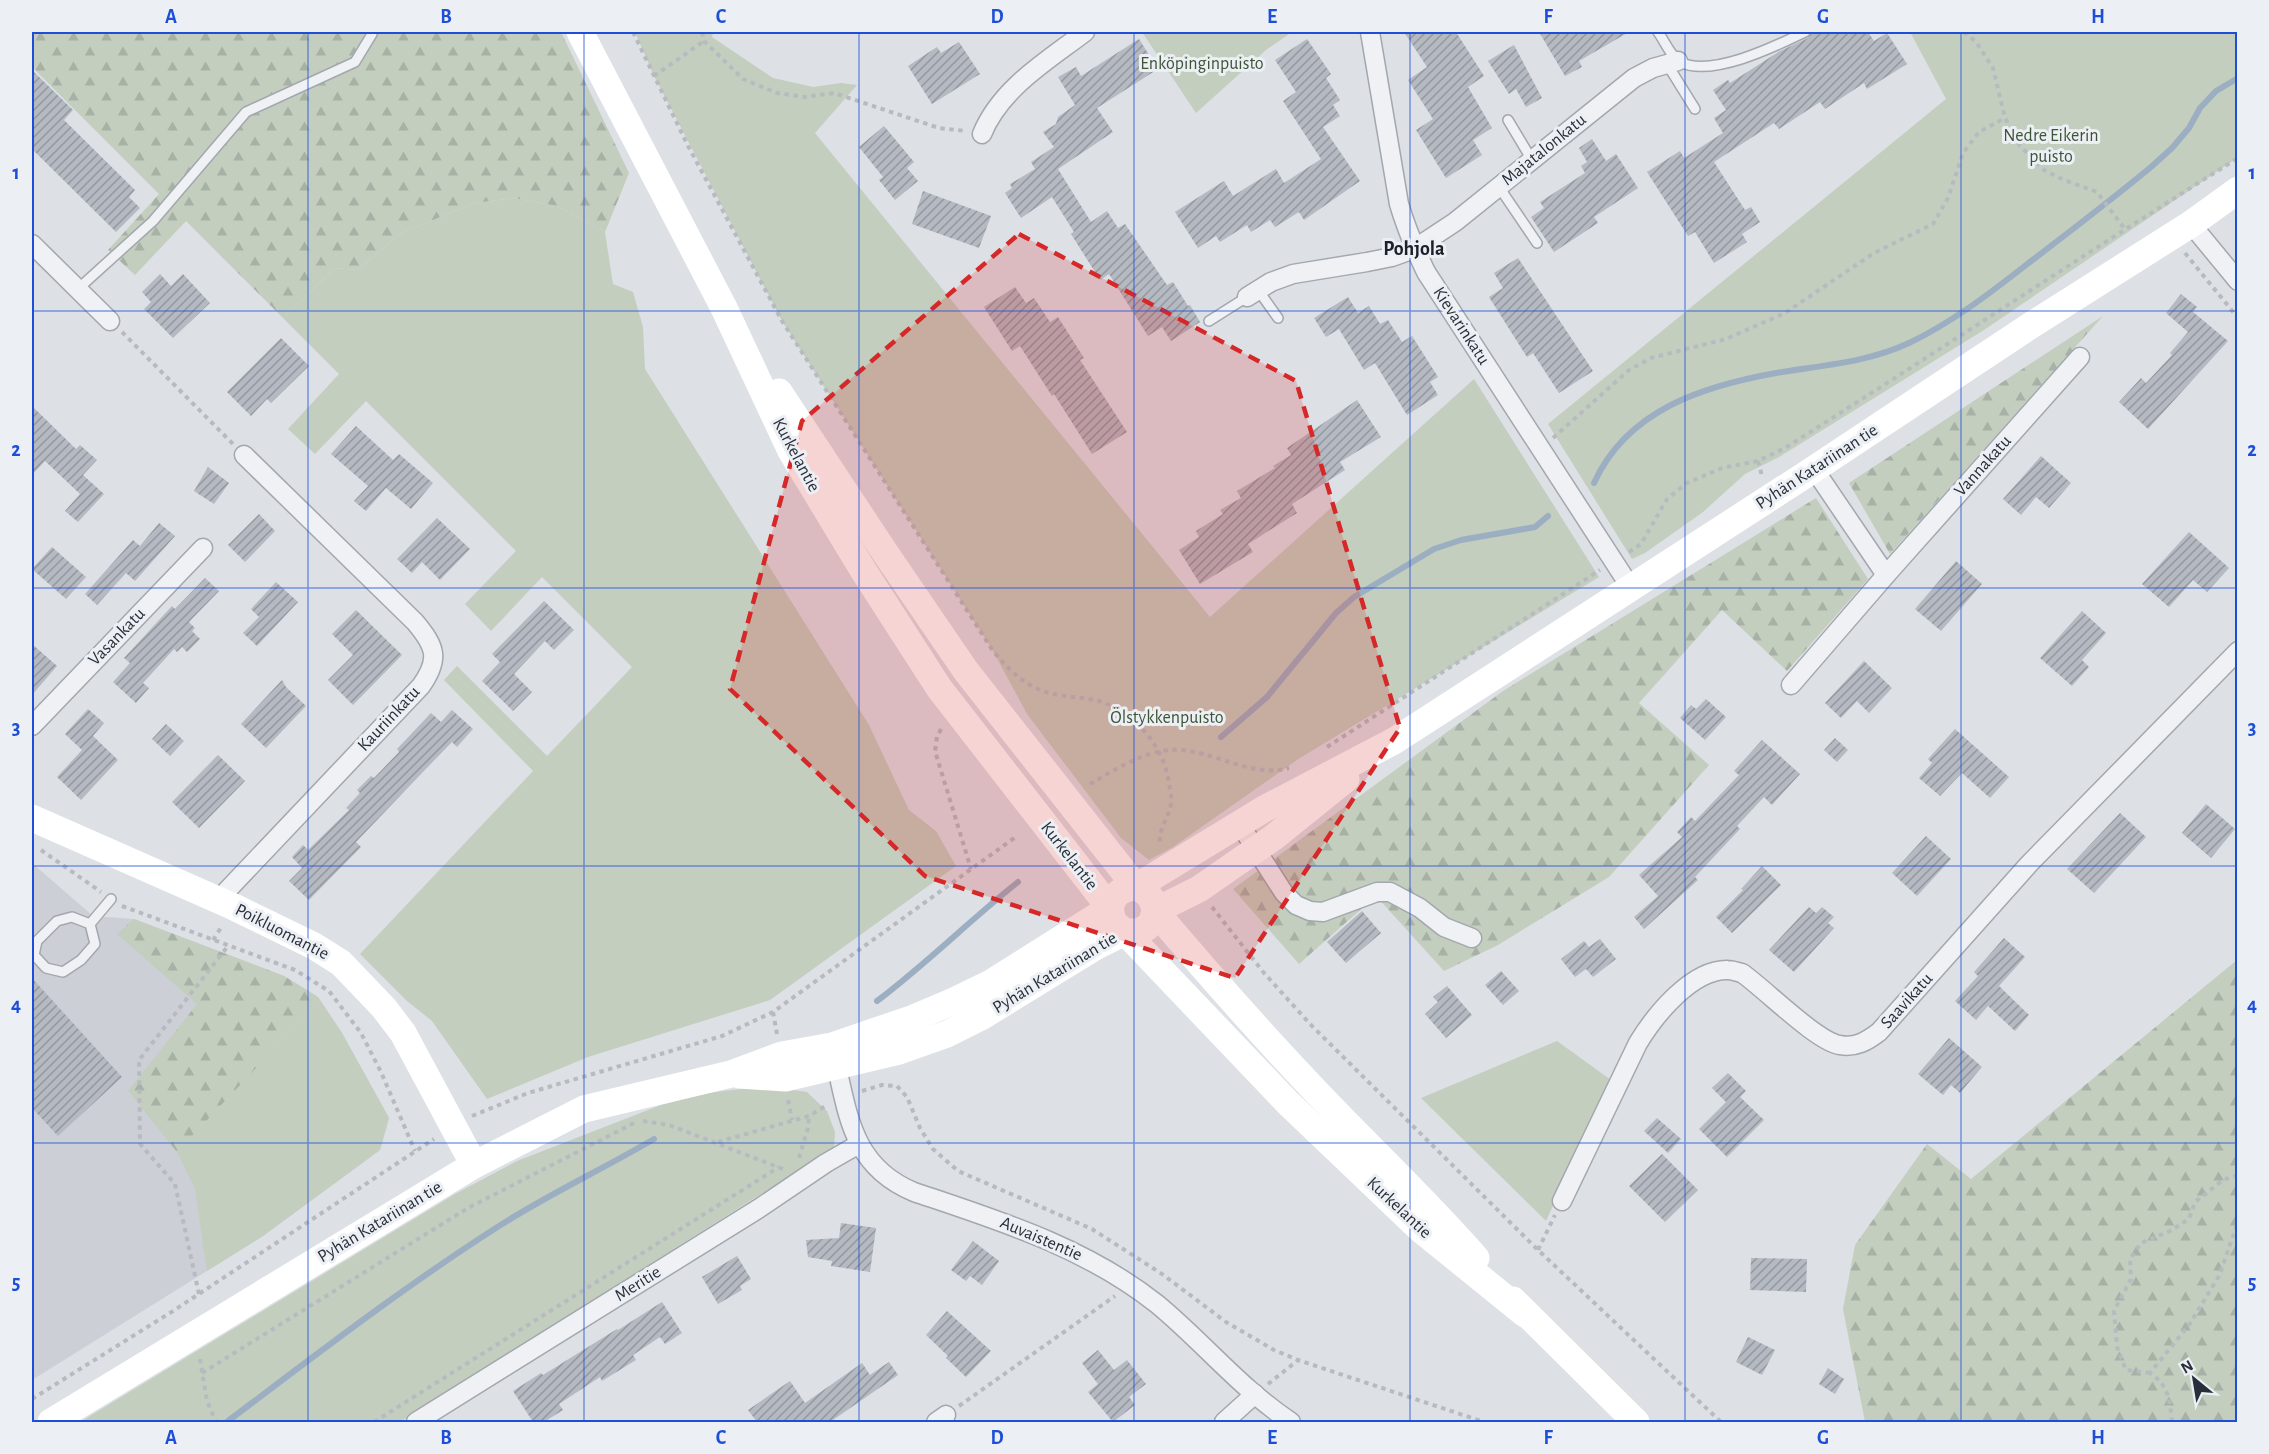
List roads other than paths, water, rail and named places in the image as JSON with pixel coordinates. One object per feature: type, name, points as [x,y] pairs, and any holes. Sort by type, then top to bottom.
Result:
[{"type":"street","name":"Kurkelantie","points":[[580,32],[724,308],[791,451],[939,688],[1110,908],[1113,922],[1288,1103],[1420,1229],[1525,1314]]},
{"type":"street","points":[[982,134],[999,103],[1017,85],[1085,32]]},
{"type":"street","name":"Kievarinkatu","points":[[1370,32],[1399,204],[1406,231],[1414,249],[1442,296],[1548,441],[1631,588]]},
{"type":"street","name":"Majatalonkatu","points":[[1252,293],[1293,274],[1376,260],[1414,249],[1455,222],[1634,78],[1672,62]]},
{"type":"street","name":"Pyhän Katariinan tie","points":[[51,1422],[474,1165],[584,1109],[731,1074],[784,1078],[835,1056],[886,1029],[954,1002],[991,983],[1110,908],[1112,899],[1119,892],[1136,887],[1239,824],[1394,741],[2181,230],[2238,190]]},
{"type":"street","points":[[2181,230],[2238,281]]},
{"type":"street","points":[[32,244],[110,321]]},
{"type":"street","name":"Kurkelantie","points":[[724,308],[886,555],[966,671],[1136,887],[1146,892],[1154,902],[1155,911],[1212,979],[1299,1074],[1439,1215],[1525,1314],[1636,1422]]},
{"type":"street","name":"Vannakatu","points":[[1791,685],[1886,574],[2080,357]]},
{"type":"street","name":"Kauriinkatu","points":[[218,900],[421,686],[431,671],[434,652],[427,636],[415,622],[244,455]]},
{"type":"street","points":[[1814,469],[1886,574]]},
{"type":"street","name":"Vasankatu","points":[[32,726],[203,548]]},
{"type":"street","name":"Saavikatu","points":[[1562,1201],[1638,1043],[1650,1024],[1688,986],[1714,972],[1728,969],[1742,973],[1829,1042],[1850,1046],[1868,1040],[1879,1032],[2029,864],[2238,651]]},
{"type":"street","name":"Pyhän Katariinan tie","points":[[835,1056],[899,1051],[947,1034],[981,1017],[1095,947],[1125,932],[1138,932],[1146,928],[1152,922],[1155,911],[1199,890],[1256,850],[1394,741]]},
{"type":"street","name":"Poikluomantie","points":[[32,818],[218,900],[314,946],[341,963],[363,984],[403,1033],[474,1165]]},
{"type":"street","points":[[1239,824],[1284,893],[1296,905],[1310,911],[1323,912],[1377,892],[1390,892],[1420,908],[1444,927],[1472,938]]},
{"type":"street","name":"Auvaistentie","points":[[835,1056],[843,1097],[859,1144],[869,1161],[881,1174],[896,1184],[1049,1239],[1106,1268],[1181,1325],[1254,1394],[1291,1422]]},
{"type":"street","name":"Meritie","points":[[416,1422],[758,1209],[800,1174],[859,1144]]},
{"type":"street","points":[[1224,1422],[1254,1394]]},
{"type":"lane","points":[[1658,32],[1695,109]]},
{"type":"lane","points":[[1672,62],[1695,68],[1717,66],[1778,45],[1805,32]]},
{"type":"lane","points":[[79,288],[153,221],[246,112],[355,62],[372,34]]},
{"type":"lane","points":[[1508,120],[1532,160]]},
{"type":"lane","points":[[1498,187],[1537,243]]},
{"type":"lane","points":[[1209,321],[1252,293],[1278,318]]},
{"type":"lane","points":[[90,924],[111,899]]},
{"type":"lane","points":[[72,917],[90,924],[95,944],[81,960],[63,972],[46,968],[34,955],[36,941],[57,921],[72,917]]},
{"type":"waterway","points":[[1594,483],[1608,458],[1626,437],[1647,420],[1695,394],[1749,378],[1877,355],[1909,343],[1955,317],[2105,205],[2151,167],[2172,148],[2189,128],[2200,108],[2216,91],[2238,78]]},
{"type":"waterway","points":[[1221,737],[1267,697],[1336,613],[1354,597],[1434,549],[1461,540],[1535,527],[1548,516]]},
{"type":"waterway","points":[[877,1001],[1018,882]]},
{"type":"waterway","points":[[228,1421],[362,1321],[464,1249],[537,1203],[654,1139]]},
{"type":"district","name":"Pohjola","points":[[1414,249]]},
{"type":"park label","name":"Enköpinginpuisto","points":[[1202,64]]},
{"type":"park label","name":"Nedre Eikerin puisto","points":[[2051,146]]},
{"type":"park label","name":"Ölstykkenpuisto","points":[[1167,718]]}]
